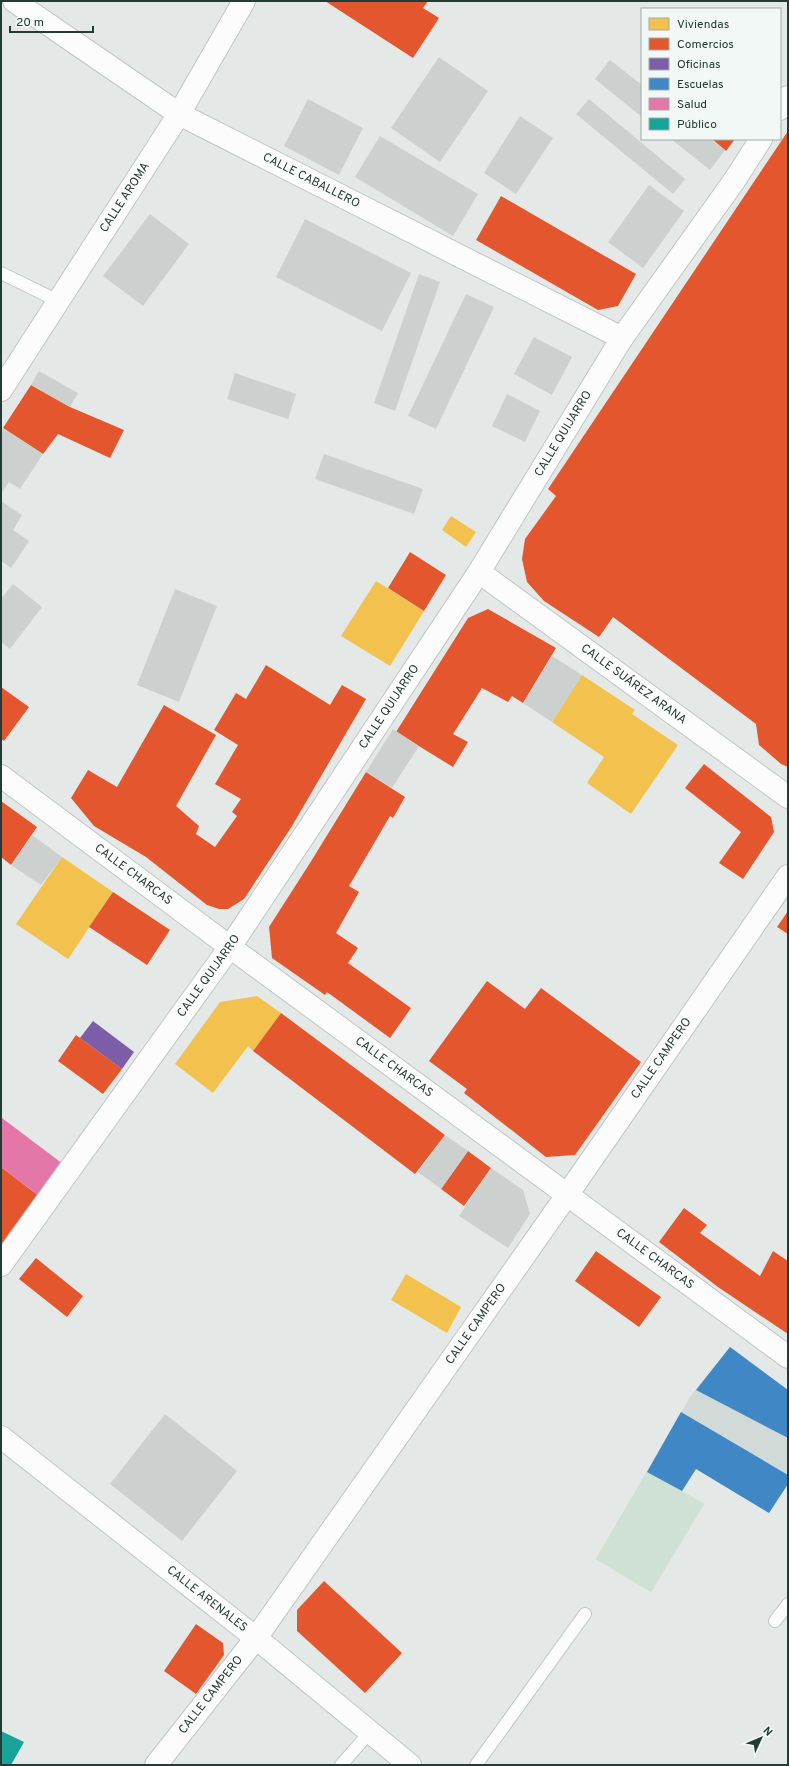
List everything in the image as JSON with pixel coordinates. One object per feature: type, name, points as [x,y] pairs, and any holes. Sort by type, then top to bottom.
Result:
[{"type":"street","name":"CALLE CABALLERO","points":[[14,1],[179,114],[622,338]]},
{"type":"street","name":"CALLE AROMA","points":[[1,390],[179,114],[244,1]]},
{"type":"street","points":[[781,108],[788,97]]},
{"type":"street","name":"CALLE QUIJARRO","points":[[1,1265],[230,947],[479,572],[622,338],[734,181],[760,140]]},
{"type":"street","name":"CALLE SUÁREZ ARANA","points":[[479,572],[788,797]]},
{"type":"street","name":"CALLE CHARCAS","points":[[1,776],[230,947],[788,1358]]},
{"type":"street","name":"CALLE CAMPERO","points":[[156,1765],[256,1638],[567,1195],[788,876]]},
{"type":"street","name":"CALLE ARENALES","points":[[1,1437],[256,1638],[410,1765]]},
{"type":"lane","points":[[1,273],[58,301]]},
{"type":"lane","points":[[775,1621],[788,1604]]},
{"type":"lane","points":[[476,1765],[585,1614]]},
{"type":"lane","points":[[341,1765],[370,1732]]},
{"type":"shaded area","points":[[730,1347],[788,1390],[788,1484],[769,1513],[696,1469],[682,1491],[704,1504],[651,1592],[596,1559],[690,1397]]},
{"type":"green space","points":[[647,1472],[704,1504],[651,1592],[596,1559]]},
{"type":"building: Viviendas","points":[[451,516],[476,532],[466,547],[442,530]]},
{"type":"building: Viviendas","points":[[376,581],[424,611],[390,666],[341,636]]},
{"type":"building: Viviendas","points":[[582,675],[635,710],[632,714],[678,745],[631,814],[587,783],[604,757],[552,722]]},
{"type":"building: Viviendas","points":[[62,857],[113,892],[68,959],[16,924]]},
{"type":"building: Viviendas","points":[[257,996],[281,1013],[253,1051],[248,1046],[213,1093],[175,1064],[220,1002]]},
{"type":"building: Viviendas","points":[[406,1274],[461,1307],[447,1333],[391,1300]]},
{"type":"building: Comercios","points":[[325,1],[428,1],[423,8],[439,18],[413,58]]},
{"type":"building: Comercios","points":[[788,131],[788,767],[781,764],[759,745],[756,724],[613,617],[599,637],[544,601],[527,582],[522,559],[525,539],[556,496],[548,489]]},
{"type":"building: Comercios","points":[[713,140],[734,140],[726,151]]},
{"type":"building: Comercios","points":[[501,196],[636,274],[618,306],[598,310],[476,240]]},
{"type":"building: Comercios","points":[[31,385],[70,407],[124,430],[110,458],[58,434],[43,454],[3,428]]},
{"type":"building: Comercios","points":[[410,552],[446,575],[424,611],[388,588]]},
{"type":"building: Comercios","points":[[488,609],[556,648],[523,703],[512,696],[508,702],[482,688],[453,734],[468,742],[453,767],[396,732],[468,618]]},
{"type":"building: Comercios","points":[[266,665],[330,705],[342,685],[366,699],[292,826],[244,899],[228,909],[219,909],[207,905],[146,857],[94,826],[71,798],[88,770],[117,787],[164,705],[216,735],[176,806],[199,826],[196,834],[215,847],[237,816],[232,812],[241,799],[215,784],[238,745],[214,730],[236,693],[246,699]]},
{"type":"building: Comercios","points":[[1,687],[29,707],[4,741],[1,739]]},
{"type":"building: Comercios","points":[[704,764],[771,817],[774,832],[743,879],[719,863],[741,832],[685,788]]},
{"type":"building: Comercios","points":[[366,772],[405,797],[393,818],[390,816],[349,886],[359,892],[336,933],[358,948],[348,963],[411,1008],[390,1038],[327,992],[325,995],[272,958],[269,927]]},
{"type":"building: Comercios","points":[[1,801],[37,827],[11,865],[1,857]]},
{"type":"building: Comercios","points":[[113,892],[170,930],[147,965],[89,927]]},
{"type":"building: Comercios","points":[[788,911],[788,934],[777,927]]},
{"type":"building: Comercios","points":[[487,981],[525,1009],[541,988],[641,1062],[575,1155],[546,1157],[464,1093],[467,1089],[429,1061]]},
{"type":"building: Comercios","points":[[281,1013],[445,1135],[415,1174],[253,1051]]},
{"type":"building: Comercios","points":[[76,1035],[122,1069],[103,1094],[58,1061]]},
{"type":"building: Comercios","points":[[468,1151],[491,1168],[464,1206],[441,1189]]},
{"type":"building: Comercios","points":[[1,1167],[39,1196],[1,1246]]},
{"type":"building: Comercios","points":[[684,1208],[707,1225],[700,1233],[760,1276],[773,1251],[788,1261],[788,1334],[718,1287],[659,1242]]},
{"type":"building: Comercios","points":[[596,1251],[661,1297],[639,1327],[575,1281]]},
{"type":"building: Comercios","points":[[36,1258],[83,1296],[67,1317],[19,1279]]},
{"type":"building: Comercios","points":[[324,1581],[402,1653],[365,1693],[297,1631],[297,1610]]},
{"type":"building: Comercios","points":[[196,1624],[223,1643],[224,1655],[196,1694],[164,1671]]},
{"type":"building: Oficinas","points":[[93,1021],[134,1052],[122,1069],[80,1038]]},
{"type":"building: Escuelas","points":[[730,1347],[788,1390],[788,1438],[696,1390]]},
{"type":"building: Escuelas","points":[[681,1412],[788,1475],[788,1484],[769,1513],[696,1469],[682,1491],[647,1472]]},
{"type":"building: Salud","points":[[2,1118],[63,1164],[39,1196],[1,1167]]},
{"type":"building: Público","points":[[1,1731],[24,1742],[11,1765],[1,1765]]},
{"type":"building: Otros","points":[[439,57],[488,91],[440,162],[391,128]]},
{"type":"building: Otros","points":[[610,60],[641,84],[641,116],[595,79]]},
{"type":"building: Otros","points":[[308,99],[363,128],[339,175],[284,146]]},
{"type":"building: Otros","points":[[589,99],[685,179],[673,194],[576,114]]},
{"type":"building: Otros","points":[[520,116],[553,138],[516,194],[484,173]]},
{"type":"building: Otros","points":[[380,136],[478,194],[453,236],[355,177]]},
{"type":"building: Otros","points":[[672,140],[711,140],[725,150],[710,170]]},
{"type":"building: Otros","points":[[649,185],[684,211],[643,268],[608,242]]},
{"type":"building: Otros","points":[[150,214],[189,244],[143,306],[103,276]]},
{"type":"building: Otros","points":[[305,219],[411,273],[382,331],[276,277]]},
{"type":"building: Otros","points":[[419,274],[440,282],[395,411],[374,403]]},
{"type":"building: Otros","points":[[466,294],[494,307],[436,429],[408,416]]},
{"type":"building: Otros","points":[[534,337],[572,357],[552,395],[514,374]]},
{"type":"building: Otros","points":[[39,371],[78,393],[70,407],[31,385]]},
{"type":"building: Otros","points":[[235,373],[296,394],[288,419],[227,399]]},
{"type":"building: Otros","points":[[507,394],[540,411],[525,442],[492,426]]},
{"type":"building: Otros","points":[[3,428],[43,454],[20,489],[9,482],[1,494],[1,430]]},
{"type":"building: Otros","points":[[324,454],[423,489],[414,514],[315,479]]},
{"type":"building: Otros","points":[[1,501],[22,515],[13,530],[29,541],[11,568],[1,561]]},
{"type":"building: Otros","points":[[13,584],[42,607],[10,649],[1,642],[1,599]]},
{"type":"building: Otros","points":[[175,589],[217,606],[179,702],[137,685]]},
{"type":"building: Otros","points":[[552,656],[582,675],[552,722],[523,703]]},
{"type":"building: Otros","points":[[393,729],[419,746],[392,788],[366,772]]},
{"type":"building: Otros","points":[[32,835],[62,857],[41,885],[11,865]]},
{"type":"building: Otros","points":[[445,1135],[468,1151],[441,1189],[418,1172]]},
{"type":"building: Otros","points":[[491,1168],[523,1190],[530,1214],[508,1248],[459,1216]]},
{"type":"building: Otros","points":[[165,1414],[237,1471],[182,1541],[110,1484]]}]
